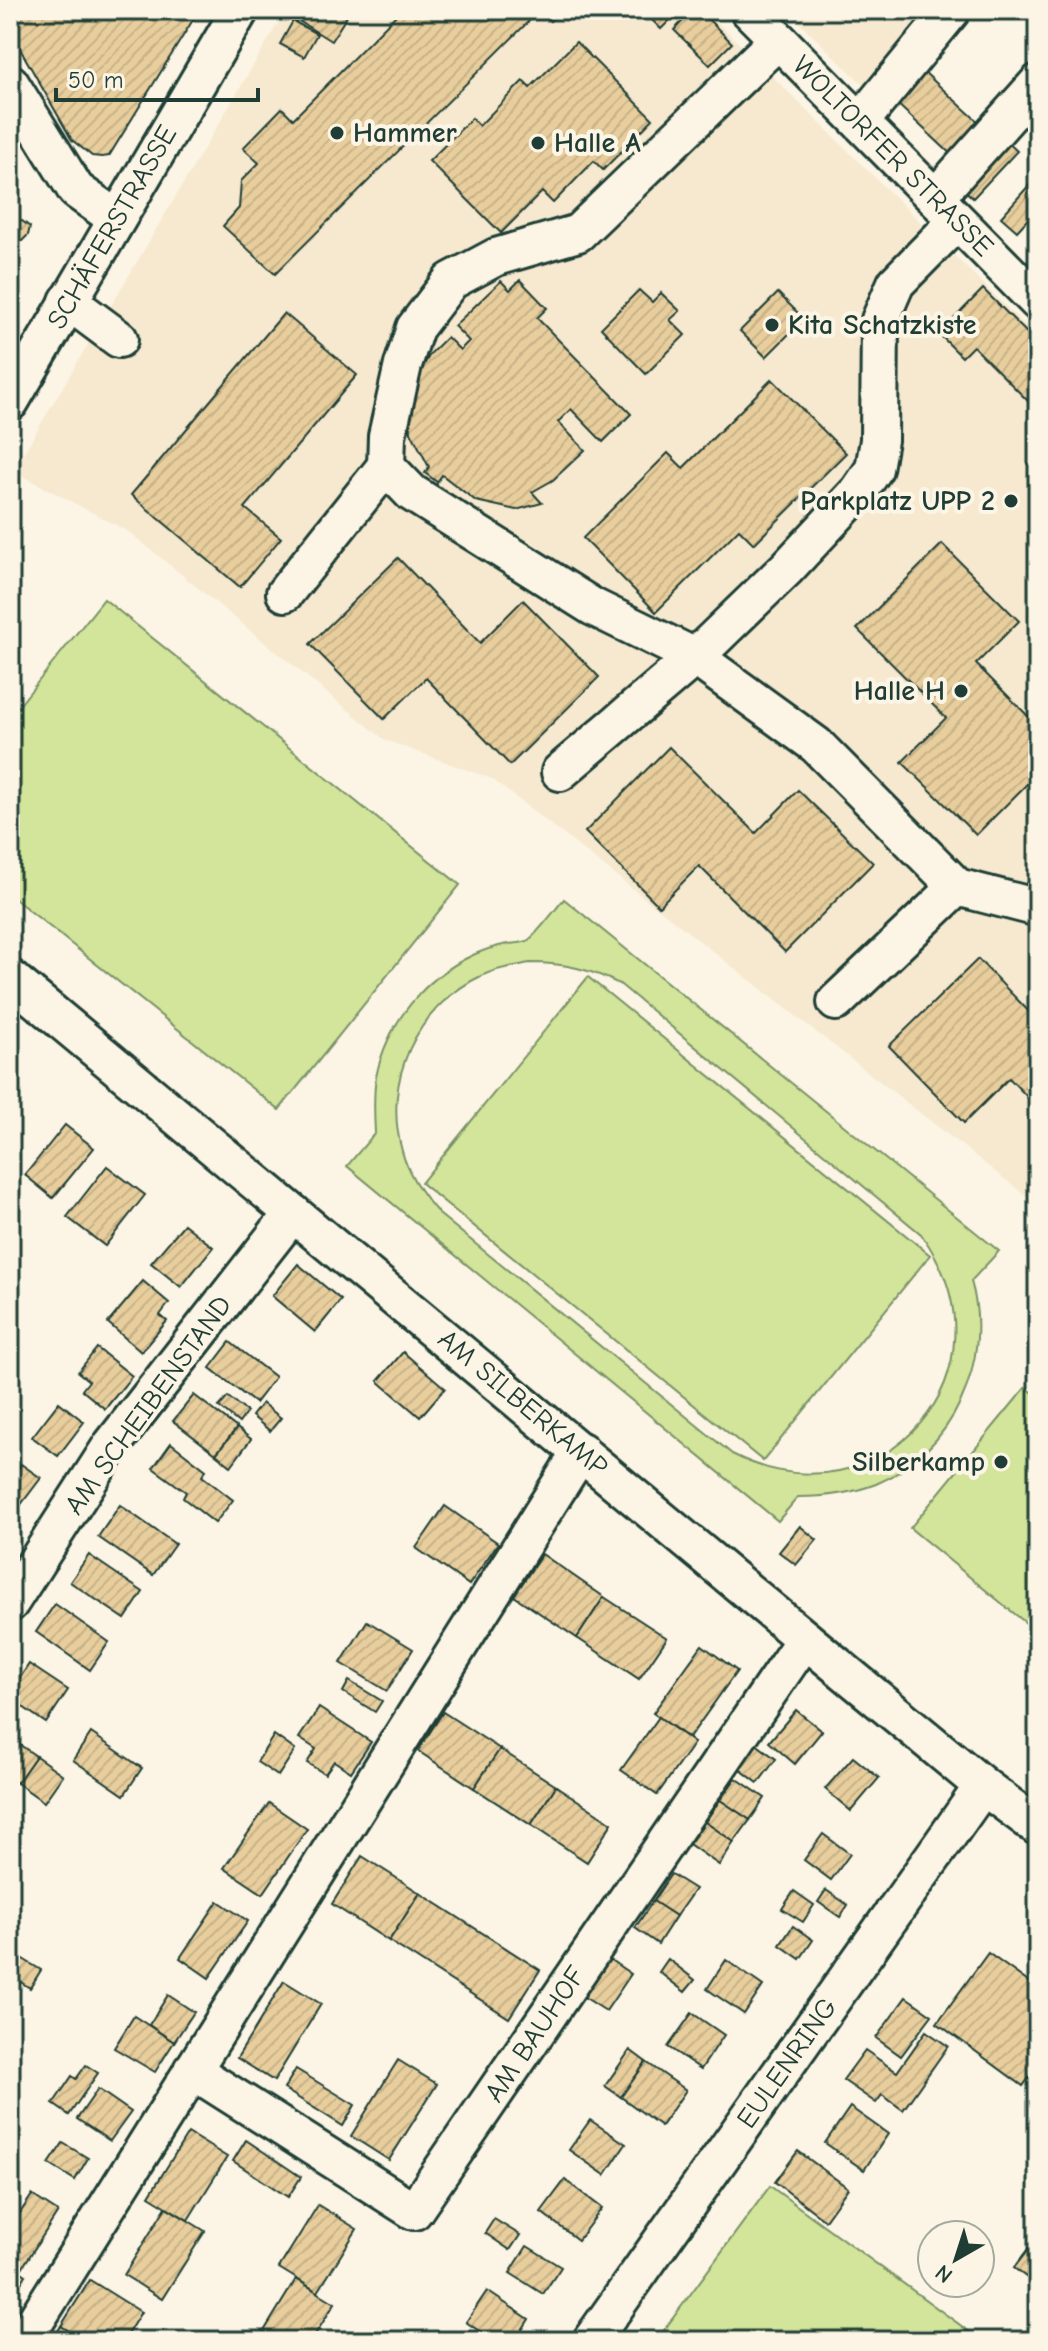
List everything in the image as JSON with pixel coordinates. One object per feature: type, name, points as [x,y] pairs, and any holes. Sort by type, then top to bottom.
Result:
[{"type":"street","name":"SCHÄFERSTRASSE","points":[[10,402],[240,10]]},
{"type":"street","name":"WOLTORFER STRASSE","points":[[749,10],[1038,302]]},
{"type":"street","points":[[860,122],[952,10]]},
{"type":"street","points":[[285,593],[386,466],[387,436],[415,328],[451,281],[496,257],[578,233],[778,40]]},
{"type":"street","points":[[10,83],[76,190],[117,219]]},
{"type":"street","points":[[560,772],[695,657],[787,568],[859,491],[874,469],[879,440],[880,320],[896,283],[1038,83]]},
{"type":"street","points":[[68,301],[119,339]]},
{"type":"street","points":[[386,466],[412,493],[593,607],[695,657],[816,745],[957,887],[1031,906],[1038,900]]},
{"type":"street","points":[[836,1002],[957,887]]},
{"type":"street","name":"AM SILBERKAMP","points":[[10,978],[805,1639],[983,1786],[1038,1827]]},
{"type":"street","name":"AM SCHEIBENSTAND","points":[[10,1603],[111,1446],[293,1213]]},
{"type":"street","points":[[23,2341],[581,1451]]},
{"type":"street","name":"AM BAUHOF","points":[[192,2070],[414,2211],[805,1639]]},
{"type":"street","name":"EULENRING","points":[[591,2341],[983,1786]]},
{"type":"shaded area","points":[[286,10],[705,10],[1038,338],[1038,1205],[492,779],[385,740],[129,532],[13,471]]},
{"type":"shaded area","points":[[786,10],[939,10],[869,90]]},
{"type":"green space","points":[[104,599],[460,885],[279,1110],[10,895],[10,717]]},
{"type":"green space","points":[[564,899],[999,1251],[971,1281],[977,1311],[977,1342],[961,1400],[946,1427],[927,1450],[903,1469],[876,1484],[857,1490],[828,1496],[798,1497],[778,1521],[347,1166],[375,1133],[374,1091],[381,1057],[410,1004],[439,976],[473,955],[527,941]],"holes":[[[542,963],[588,971],[621,985],[921,1234],[947,1286],[954,1337],[944,1384],[920,1424],[884,1454],[839,1471],[787,1472],[732,1454],[439,1214],[422,1192],[405,1160],[397,1125],[401,1073],[410,1048],[439,1006],[459,989],[494,971]]]},
{"type":"green space","points":[[588,977],[930,1255],[763,1461],[421,1183]]},
{"type":"green space","name":"Silberkamp","points":[[1026,1387],[1038,1397],[1038,1633],[910,1528]]},
{"type":"green space","points":[[770,2186],[916,2293],[916,2299],[925,2299],[982,2341],[656,2341]]},
{"type":"building","points":[[25,10],[199,10],[109,156],[102,157],[92,156],[72,140],[11,33]]},
{"type":"building","points":[[299,10],[337,10],[347,16],[331,41],[294,18]]},
{"type":"building","name":"Hammer","points":[[401,10],[540,10],[275,274],[223,226],[239,208],[241,181],[259,163],[243,148],[282,108],[293,119]]},
{"type":"building","points":[[540,10],[562,10],[550,21]]},
{"type":"building","points":[[642,10],[680,10],[661,29]]},
{"type":"building","points":[[693,10],[699,10],[732,43],[710,65],[674,30]]},
{"type":"building","points":[[293,21],[317,34],[304,57],[280,44]]},
{"type":"building","name":"Halle A","points":[[576,42],[653,119],[603,170],[594,161],[553,203],[542,192],[501,233],[429,161],[472,118],[479,126],[523,81],[530,88]]},
{"type":"building","points":[[923,71],[984,127],[955,158],[894,101]]},
{"type":"building","points":[[1003,138],[1017,151],[973,198],[959,185]]},
{"type":"building","points":[[1038,175],[1038,208],[1017,231],[1001,217]]},
{"type":"building","points":[[14,220],[30,227],[28,235],[22,241],[15,241],[11,247],[16,251],[10,260],[10,222]]},
{"type":"building","points":[[520,280],[547,308],[537,318],[631,414],[603,442],[571,409],[558,422],[585,450],[553,480],[532,492],[542,503],[516,510],[476,501],[442,475],[437,482],[425,473],[429,467],[411,432],[410,414],[418,376],[430,354],[447,337],[460,350],[469,341],[454,326],[501,281],[510,290]]},
{"type":"building","points":[[983,289],[1038,344],[1038,411],[973,346],[962,357],[939,334]]},
{"type":"building","points":[[639,290],[652,302],[661,293],[680,311],[670,320],[685,335],[646,374],[601,328]]},
{"type":"building","name":"Kita Schatzkiste","points":[[778,293],[804,319],[766,357],[740,331]]},
{"type":"building","points":[[284,313],[357,375],[245,508],[281,538],[240,587],[131,495]]},
{"type":"building","points":[[772,379],[846,453],[754,544],[739,529],[656,612],[583,538],[668,453],[683,468]]},
{"type":"building","name":"Halle H","points":[[942,544],[1019,621],[976,664],[1038,726],[1038,773],[976,835],[902,762],[946,718],[857,629]]},
{"type":"building","points":[[398,558],[480,643],[523,600],[599,677],[510,765],[426,678],[384,719],[310,644]]},
{"type":"building","points":[[669,747],[756,833],[798,790],[873,863],[785,952],[699,866],[659,906],[585,832]]},
{"type":"building","points":[[978,959],[1038,1021],[1038,1108],[1009,1078],[964,1123],[889,1046]]},
{"type":"building","points":[[10,1083],[21,1092],[10,1106]]},
{"type":"building","points":[[65,1125],[94,1148],[53,1198],[25,1175]]},
{"type":"building","points":[[107,1166],[145,1195],[105,1246],[67,1217]]},
{"type":"building","points":[[184,1224],[213,1247],[181,1287],[151,1263]]},
{"type":"building","points":[[298,1264],[341,1300],[315,1332],[272,1296]]},
{"type":"building","points":[[143,1281],[169,1303],[160,1315],[167,1321],[141,1352],[108,1323]]},
{"type":"building","points":[[230,1342],[275,1377],[255,1403],[210,1368]]},
{"type":"building","points":[[97,1348],[132,1376],[105,1409],[82,1390],[89,1381],[78,1372]]},
{"type":"building","points":[[403,1352],[445,1388],[420,1417],[378,1381]]},
{"type":"building","points":[[194,1395],[237,1428],[216,1454],[173,1421]]},
{"type":"building","points":[[228,1397],[247,1412],[239,1423],[219,1407]]},
{"type":"building","points":[[59,1402],[84,1422],[58,1456],[32,1437]]},
{"type":"building","points":[[262,1403],[281,1418],[270,1431],[252,1416]]},
{"type":"building","points":[[237,1428],[251,1439],[231,1466],[216,1454]]},
{"type":"building","points":[[171,1443],[206,1470],[202,1476],[233,1500],[215,1523],[183,1498],[186,1492],[153,1468]]},
{"type":"building","points":[[21,1464],[41,1478],[16,1511],[10,1506],[10,1479]]},
{"type":"building","points":[[120,1505],[175,1544],[153,1575],[98,1537]]},
{"type":"building","points":[[445,1506],[498,1543],[469,1585],[416,1548]]},
{"type":"building","points":[[800,1526],[817,1540],[796,1565],[779,1552]]},
{"type":"building","points":[[542,1554],[604,1597],[577,1638],[514,1596]]},
{"type":"building","points":[[89,1555],[143,1592],[125,1619],[70,1582]]},
{"type":"building","points":[[604,1597],[667,1638],[639,1679],[577,1638]]},
{"type":"building","points":[[55,1604],[109,1642],[90,1670],[36,1632]]},
{"type":"building","points":[[367,1621],[413,1649],[387,1691],[341,1663]]},
{"type":"building","points":[[702,1645],[737,1671],[689,1738],[653,1713]]},
{"type":"building","points":[[29,1664],[68,1690],[46,1723],[10,1698],[10,1693]]},
{"type":"building","points":[[349,1681],[382,1701],[375,1712],[343,1692]]},
{"type":"building","points":[[319,1708],[371,1742],[351,1772],[334,1761],[325,1774],[307,1763],[316,1749],[299,1738]]},
{"type":"building","points":[[796,1710],[822,1731],[795,1764],[769,1742]]},
{"type":"building","points":[[443,1712],[500,1749],[474,1788],[418,1751]]},
{"type":"building","points":[[659,1717],[694,1743],[657,1795],[621,1770]]},
{"type":"building","points":[[91,1733],[142,1768],[124,1795],[73,1760]]},
{"type":"building","points":[[274,1735],[295,1750],[278,1776],[257,1762]]},
{"type":"building","points":[[10,1738],[36,1756],[17,1783],[10,1778]]},
{"type":"building","points":[[755,1743],[776,1759],[758,1783],[737,1767]]},
{"type":"building","points":[[500,1749],[556,1786],[531,1825],[474,1788]]},
{"type":"building","points":[[36,1756],[63,1775],[44,1802],[17,1783]]},
{"type":"building","points":[[853,1757],[879,1778],[851,1811],[825,1789]]},
{"type":"building","points":[[736,1778],[765,1798],[750,1820],[720,1800]]},
{"type":"building","points":[[556,1786],[612,1823],[587,1862],[531,1825]]},
{"type":"building","points":[[720,1800],[750,1820],[734,1842],[705,1822]]},
{"type":"building","points":[[269,1803],[307,1829],[263,1894],[224,1868]]},
{"type":"building","points":[[705,1822],[734,1842],[719,1865],[689,1844]]},
{"type":"building","points":[[823,1834],[850,1854],[831,1880],[804,1860]]},
{"type":"building","points":[[362,1856],[420,1893],[389,1941],[332,1904]]},
{"type":"building","points":[[671,1874],[695,1889],[676,1916],[653,1901]]},
{"type":"building","points":[[826,1890],[848,1905],[840,1917],[818,1902]]},
{"type":"building","points":[[794,1891],[814,1905],[803,1922],[782,1909]]},
{"type":"building","points":[[420,1893],[540,1970],[509,2018],[389,1941]]},
{"type":"building","points":[[218,1901],[248,1921],[209,1978],[180,1958]]},
{"type":"building","points":[[653,1901],[676,1916],[658,1944],[635,1928]]},
{"type":"building","points":[[793,1926],[813,1940],[800,1959],[780,1945]]},
{"type":"building","points":[[13,1953],[41,1970],[30,1988],[10,1975],[10,1957]]},
{"type":"building","points":[[988,1953],[1038,1989],[1038,2032],[1035,2036],[1038,2038],[1038,2066],[1023,2086],[937,2023]]},
{"type":"building","points":[[606,1957],[631,1974],[606,2011],[581,1995]]},
{"type":"building","points":[[668,1959],[695,1980],[685,1992],[659,1972]]},
{"type":"building","points":[[726,1960],[763,1986],[744,2014],[707,1989]]},
{"type":"building","points":[[284,1981],[321,2004],[274,2081],[237,2058]]},
{"type":"building","points":[[168,1995],[194,2012],[174,2042],[149,2025]]},
{"type":"building","points":[[906,1997],[932,2015],[901,2056],[876,2038]]},
{"type":"building","points":[[692,2013],[724,2035],[701,2069],[668,2047]]},
{"type":"building","points":[[134,2016],[174,2042],[155,2072],[114,2048]]},
{"type":"building","points":[[926,2031],[948,2046],[903,2110],[882,2095],[876,2103],[843,2080],[865,2050],[897,2072]]},
{"type":"building","points":[[630,2050],[646,2062],[621,2097],[605,2086]]},
{"type":"building","points":[[398,2060],[437,2084],[389,2160],[351,2136]]},
{"type":"building","points":[[646,2062],[686,2090],[661,2126],[621,2097]]},
{"type":"building","points":[[86,2065],[98,2073],[69,2115],[53,2104],[72,2076],[76,2079]]},
{"type":"building","points":[[296,2069],[355,2105],[343,2126],[284,2089]]},
{"type":"building","points":[[98,2089],[131,2112],[110,2141],[77,2119]]},
{"type":"building","points":[[850,2107],[888,2134],[864,2170],[825,2143]]},
{"type":"building","points":[[590,2120],[626,2144],[605,2175],[569,2150]]},
{"type":"building","points":[[188,2133],[227,2157],[188,2220],[149,2196]]},
{"type":"building","points":[[246,2140],[301,2177],[288,2197],[233,2161]]},
{"type":"building","points":[[63,2143],[88,2158],[75,2180],[49,2164]]},
{"type":"building","points":[[798,2151],[848,2188],[825,2220],[775,2182]]},
{"type":"building","points":[[565,2180],[602,2208],[578,2240],[541,2212]]},
{"type":"building","points":[[32,2195],[58,2212],[20,2271],[10,2264],[10,2228]]},
{"type":"building","points":[[318,2205],[357,2229],[318,2292],[279,2268]]},
{"type":"building","points":[[166,2207],[205,2231],[162,2299],[124,2275]]},
{"type":"building","points":[[494,2219],[520,2235],[510,2250],[485,2233]]},
{"type":"building","points":[[1038,2237],[1038,2286],[1014,2268]]},
{"type":"building","points":[[527,2246],[561,2267],[543,2294],[510,2273]]},
{"type":"building","points":[[10,2264],[26,2275],[10,2300]]},
{"type":"building","points":[[296,2279],[335,2303],[311,2341],[258,2341]]},
{"type":"building","points":[[90,2280],[141,2312],[123,2341],[85,2341],[61,2326]]},
{"type":"building","points":[[487,2291],[529,2319],[515,2341],[494,2341],[466,2322]]},
{"type":"building","points":[[61,2326],[85,2341],[52,2341]]},
{"type":"place","name":"Hammer","points":[[337,133]]},
{"type":"place","name":"Halle A","points":[[538,143]]},
{"type":"place","name":"Kita Schatzkiste","points":[[772,325]]},
{"type":"place","name":"Parkplatz UPP 2","points":[[1011,501]]},
{"type":"place","name":"Halle H","points":[[961,691]]},
{"type":"place","name":"Silberkamp","points":[[1001,1462]]}]
